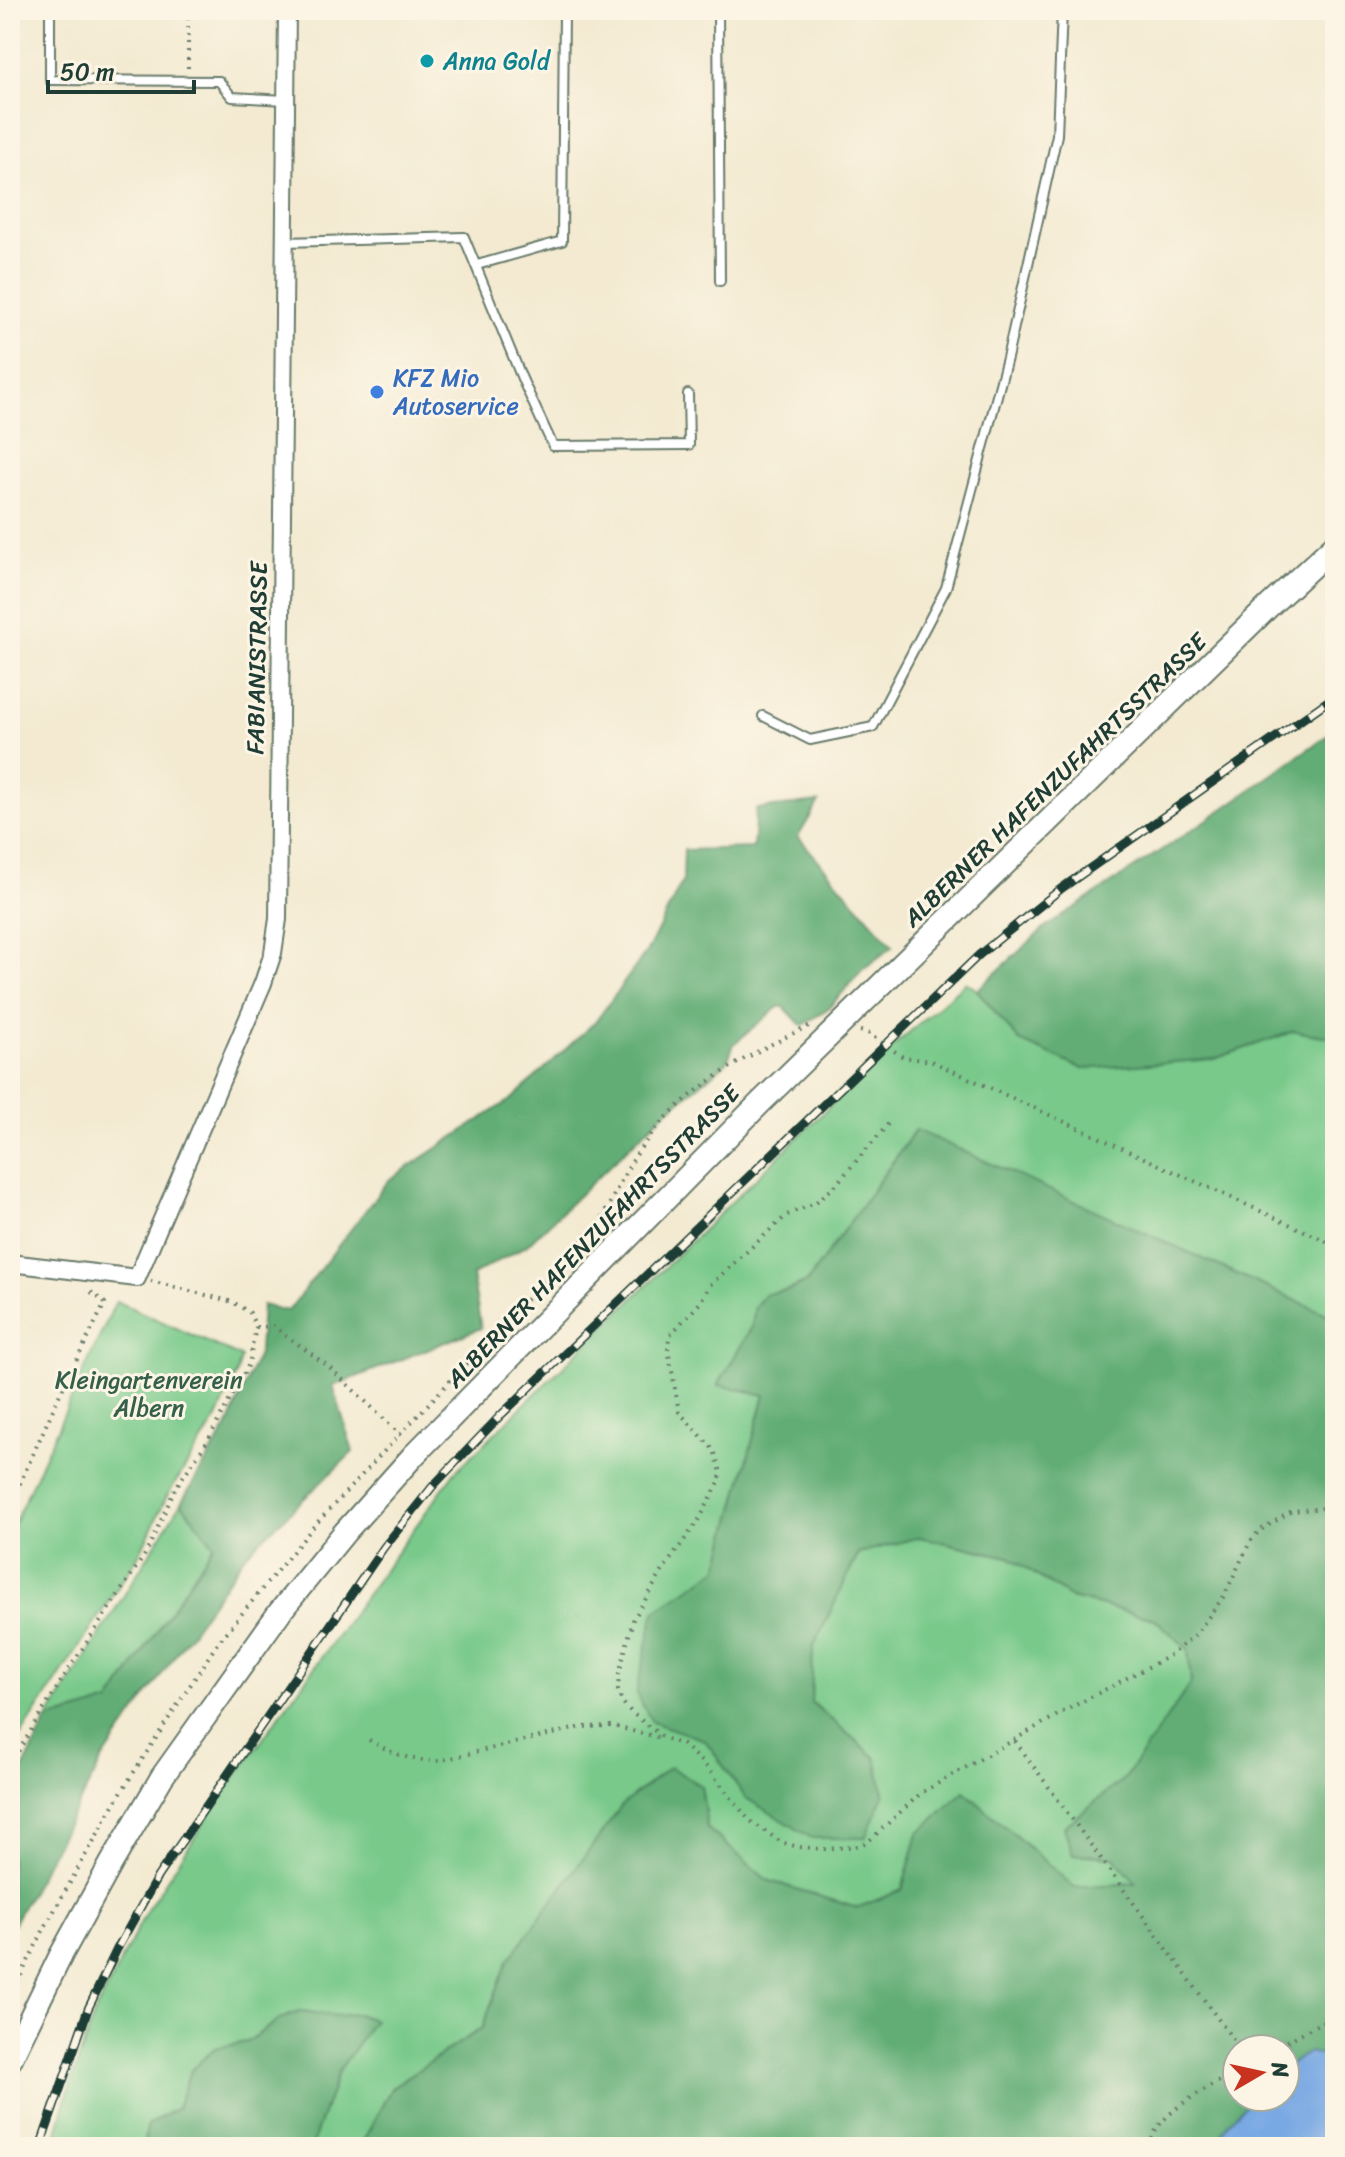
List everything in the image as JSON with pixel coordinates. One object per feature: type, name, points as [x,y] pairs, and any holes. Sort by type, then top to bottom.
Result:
[{"type":"main road","name":"ALBERNER HAFENZUFAHRTSSTRASSE","points":[[10,2060],[61,1955],[148,1802],[215,1700],[279,1613],[345,1532],[414,1455],[840,1025],[1256,618],[1335,545]]},
{"type":"street","name":"FABIANISTRASSE","points":[[137,1278],[263,983],[273,953],[278,919],[287,10]]},
{"type":"street","points":[[10,1263],[137,1278]]},
{"type":"lane","points":[[50,10],[50,80],[219,81],[232,97],[286,100]]},
{"type":"lane","points":[[477,265],[562,241],[564,10]]},
{"type":"lane","points":[[718,10],[720,281]]},
{"type":"lane","points":[[763,716],[810,740],[873,727],[946,588],[1007,358],[1057,135],[1062,10]]},
{"type":"lane","points":[[285,242],[464,237],[553,446],[689,445],[688,394]]},
{"type":"path","points":[[188,10],[188,80]]},
{"type":"path","points":[[840,1025],[868,1033],[903,1057],[931,1061],[1335,1245]]},
{"type":"path","points":[[664,1738],[622,1702],[618,1691],[619,1674],[633,1620],[700,1518],[719,1483],[721,1472],[714,1450],[679,1412],[668,1348],[669,1336],[700,1303],[709,1286],[787,1215],[815,1203],[834,1187],[888,1124]]},
{"type":"path","points":[[10,1765],[146,1553],[176,1487],[207,1442],[240,1384],[250,1358],[256,1327],[250,1313],[233,1302],[137,1278]]},
{"type":"path","points":[[10,1506],[105,1303],[107,1291]]},
{"type":"path","points":[[91,1292],[105,1303]]},
{"type":"path","points":[[256,1327],[273,1326],[328,1366],[401,1435]]},
{"type":"path","points":[[369,1740],[397,1756],[415,1761],[438,1761],[582,1727],[612,1726],[683,1745],[705,1765],[749,1820],[781,1842],[825,1849],[858,1846],[869,1841],[921,1793],[1169,1656],[1196,1634],[1224,1596],[1250,1542],[1259,1531],[1292,1511],[1335,1507]]},
{"type":"path","points":[[1014,1740],[1228,2033]]},
{"type":"path","points":[[1301,2034],[1335,2019]]},
{"type":"path","points":[[1151,2147],[1151,2140],[1172,2111],[1221,2081]]},
{"type":"green space","points":[[1335,730],[1335,1038],[1294,1031],[1214,1059],[1083,1069],[1019,1041],[977,990],[1046,927]]},
{"type":"green space","points":[[819,802],[798,837],[893,946],[862,970],[830,1007],[802,1026],[784,1007],[778,1007],[734,1044],[727,1062],[659,1118],[526,1246],[472,1275],[481,1328],[333,1386],[353,1452],[246,1554],[104,1757],[10,1930],[10,1796],[47,1720],[110,1702],[214,1545],[181,1503],[228,1426],[259,1352],[262,1305],[288,1311],[389,1180],[513,1098],[596,1021],[649,948],[683,880],[684,850],[753,848],[756,809]]},
{"type":"green space","points":[[966,982],[977,990],[1214,1059],[1294,1031],[1335,1038],[1335,1318],[915,1130],[807,1282],[789,1290],[765,1294],[755,1307],[752,1327],[719,1384],[765,1394],[718,1569],[656,1611],[652,1722],[705,1740],[746,1798],[876,1758],[811,1702],[813,1648],[859,1553],[920,1537],[1009,1557],[1071,1598],[1155,1619],[1188,1649],[1191,1683],[1126,1777],[1064,1827],[1073,1854],[1114,1857],[1136,1883],[1074,1887],[964,1791],[918,1834],[902,1890],[857,1908],[767,1880],[707,1828],[701,1786],[508,1961],[482,2028],[392,2087],[360,2147],[311,2147],[338,2072],[373,2020],[357,2014],[336,2016],[302,2011],[280,2019],[247,2042],[215,2048],[191,2070],[177,2108],[148,2125],[143,2147],[53,2147],[96,2010],[147,1910],[221,1797],[454,1473],[871,1066]]},
{"type":"green space","points":[[916,1130],[1335,1318],[1335,2059],[1308,2052],[1301,2057],[1301,2033],[1221,2033],[1221,2113],[1237,2113],[1229,2121],[1215,2147],[360,2147],[392,2087],[482,2028],[508,1961],[623,1804],[670,1767],[701,1786],[707,1828],[767,1880],[857,1908],[902,1890],[918,1834],[964,1791],[1074,1887],[1136,1883],[1114,1857],[1073,1854],[1064,1827],[1126,1777],[1191,1683],[1188,1649],[1155,1619],[1071,1598],[1009,1557],[920,1537],[858,1553],[813,1648],[811,1702],[876,1758],[884,1795],[865,1838],[812,1838],[746,1798],[705,1740],[652,1722],[636,1693],[655,1611],[718,1569],[765,1395],[718,1385],[752,1327],[755,1307],[765,1294],[789,1290],[807,1282]]},
{"type":"green space","name":"Kleingartenverein Albern","points":[[116,1301],[241,1357],[217,1418],[167,1496],[139,1555],[10,1752],[10,1532]]},
{"type":"green space","points":[[181,1503],[214,1545],[110,1702],[47,1720]]},
{"type":"green space","points":[[302,2011],[336,2016],[357,2014],[374,2020],[338,2072],[311,2147],[143,2147],[148,2125],[177,2108],[191,2070],[215,2048],[247,2042],[280,2019]]},
{"type":"water","points":[[1308,2052],[1335,2059],[1335,2147],[1215,2147],[1229,2121],[1237,2113],[1301,2113],[1301,2057]]},
{"type":"railway","points":[[40,2147],[88,2009],[158,1876],[384,1547],[433,1486],[500,1416],[979,955],[1062,888],[1335,696]]},
{"type":"place","name":"Anna Gold","points":[[427,61]]},
{"type":"place","name":"KFZ Mio Autoservice","points":[[377,392]]}]
